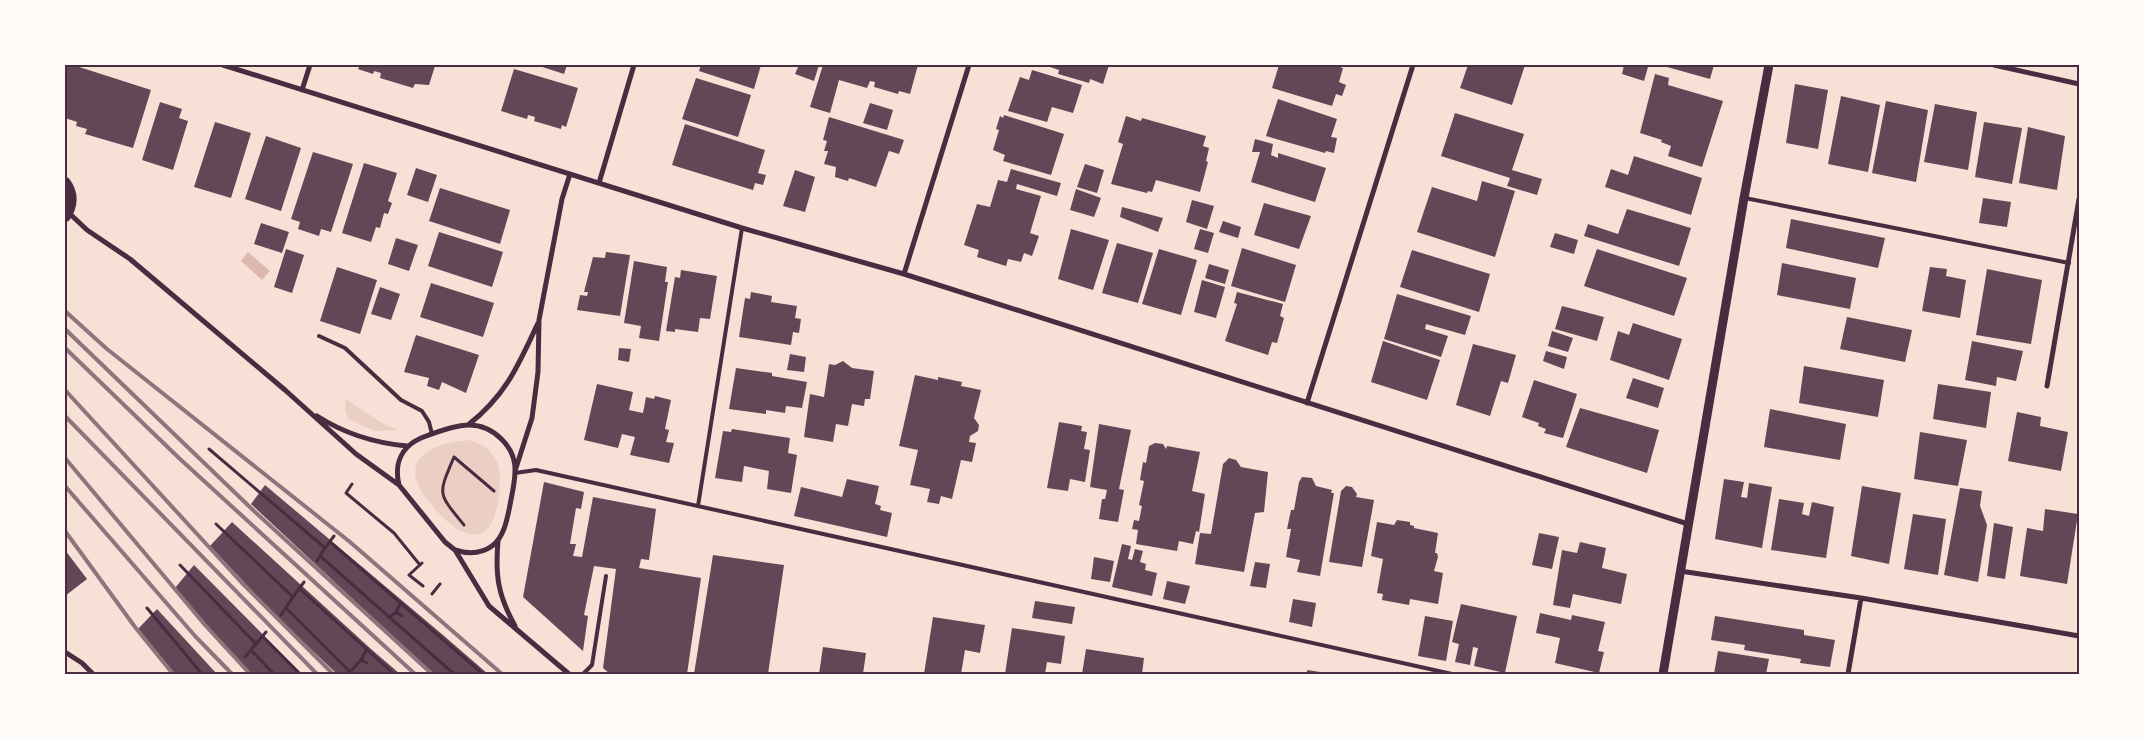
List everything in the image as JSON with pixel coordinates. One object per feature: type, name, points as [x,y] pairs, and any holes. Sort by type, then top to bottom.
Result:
[{"type":"main road","points":[[65,184],[71,195],[66,214]]},
{"type":"street","points":[[223,65],[742,228],[904,274],[1688,524]]},
{"type":"street","points":[[302,90],[310,65]]},
{"type":"street","points":[[599,183],[634,65]]},
{"type":"street","points":[[904,274],[969,65]]},
{"type":"street","points":[[1307,403],[1413,65]]},
{"type":"street","points":[[1663,674],[1744,198],[1769,65]]},
{"type":"street","points":[[1994,65],[2079,84]]},
{"type":"street","points":[[516,627],[499,593],[496,564],[498,540],[506,522],[515,472],[532,418],[538,372],[539,320],[562,199],[570,174]]},
{"type":"street","points":[[2047,386],[2079,199]]},
{"type":"street","points":[[66,214],[130,259],[308,410],[356,454],[399,485],[445,542],[455,550],[489,606],[569,674]]},
{"type":"street","points":[[399,485],[397,468],[402,452],[407,446],[432,434],[468,425],[488,410],[505,390],[539,320]]},
{"type":"street","points":[[308,410],[351,435],[387,444],[407,446]]},
{"type":"street","points":[[468,425],[485,429],[498,436],[511,451],[515,472]]},
{"type":"street","points":[[455,550],[473,553],[482,551],[498,540]]},
{"type":"street","points":[[1680,571],[1861,598],[2079,636]]},
{"type":"street","points":[[1848,674],[1861,598]]},
{"type":"street","points":[[65,652],[82,663],[93,674]]},
{"type":"lane","points":[[1744,198],[2069,263]]},
{"type":"lane","points":[[698,506],[742,228]]},
{"type":"lane","points":[[320,336],[345,348],[401,400],[422,411],[429,422],[432,434]]},
{"type":"lane","points":[[515,472],[536,470],[1452,674]]},
{"type":"lane","points":[[583,674],[592,665],[606,576]]},
{"type":"path","points":[[209,450],[325,548]]},
{"type":"path","points":[[464,525],[448,505],[441,491],[442,484],[454,457],[494,491]]},
{"type":"path","points":[[352,484],[346,493],[394,533],[421,564],[409,575],[422,586]]},
{"type":"path","points":[[216,524],[293,597]]},
{"type":"path","points":[[317,560],[334,536]]},
{"type":"path","points":[[330,542],[483,674]]},
{"type":"path","points":[[320,556],[454,674]]},
{"type":"path","points":[[180,565],[256,644]]},
{"type":"path","points":[[281,615],[304,582]]},
{"type":"path","points":[[432,594],[440,584]]},
{"type":"path","points":[[299,588],[394,674]]},
{"type":"path","points":[[390,617],[396,612],[400,604]]},
{"type":"path","points":[[146,608],[202,674]]},
{"type":"path","points":[[286,608],[351,673],[367,649]]},
{"type":"path","points":[[396,612],[402,616]]},
{"type":"path","points":[[245,657],[266,632]]},
{"type":"path","points":[[262,636],[300,674]]},
{"type":"path","points":[[250,650],[274,674]]},
{"type":"path","points":[[361,660],[367,663]]},
{"type":"shaded area","points":[[248,252],[270,271],[262,280],[241,261]]},
{"type":"shaded area","points":[[346,399],[380,422],[398,430],[375,431],[348,419],[345,411]]},
{"type":"shaded area","points":[[470,440],[483,446],[492,454],[497,461],[500,475],[495,515],[488,528],[479,534],[469,534],[457,529],[446,520],[424,495],[417,482],[415,471],[418,461],[424,454],[434,448],[457,441]]},
{"type":"building","points":[[65,65],[73,65],[151,90],[133,148],[85,134],[87,129],[76,126],[77,122],[65,118]]},
{"type":"building","points":[[360,65],[440,65],[440,67],[435,66],[429,85],[415,84],[413,88],[380,78],[381,73],[374,71],[373,74],[358,69]]},
{"type":"building","points":[[536,65],[567,65],[564,74]]},
{"type":"building","points":[[701,65],[761,65],[754,89],[699,71]]},
{"type":"building","points":[[799,65],[819,65],[814,81],[795,74]]},
{"type":"building","points":[[823,65],[918,65],[910,94],[899,91],[898,94],[874,87],[875,82],[870,81],[867,88],[839,80],[830,113],[810,107]]},
{"type":"building","points":[[1044,65],[1109,65],[1103,84],[1090,79],[1089,83],[1058,74],[1059,70]]},
{"type":"building","points":[[1279,65],[1333,65],[1343,68],[1339,82],[1346,85],[1342,96],[1336,94],[1332,106],[1272,88]]},
{"type":"building","points":[[1468,65],[1525,65],[1512,105],[1460,88]]},
{"type":"building","points":[[1624,65],[1648,67],[1644,81],[1622,74]]},
{"type":"building","points":[[1660,65],[1714,65],[1710,79]]},
{"type":"building","points":[[514,69],[578,88],[566,127],[562,125],[561,129],[534,121],[535,117],[528,115],[527,119],[501,111]]},
{"type":"building","points":[[1032,70],[1082,85],[1073,113],[1052,107],[1047,122],[1008,111],[1020,77],[1029,80]]},
{"type":"building","points":[[1655,74],[1669,78],[1668,85],[1723,101],[1702,167],[1668,156],[1671,146],[1661,142],[1662,140],[1640,133]]},
{"type":"building","points":[[696,78],[751,95],[738,137],[682,119]]},
{"type":"building","points":[[1795,84],[1828,90],[1818,149],[1786,143]]},
{"type":"building","points":[[1841,96],[1880,105],[1868,172],[1828,164]]},
{"type":"building","points":[[1278,99],[1337,119],[1331,137],[1337,138],[1334,153],[1326,151],[1325,153],[1266,136]]},
{"type":"building","points":[[1886,101],[1928,110],[1916,182],[1872,173]]},
{"type":"building","points":[[160,102],[182,109],[179,118],[188,121],[173,170],[142,160]]},
{"type":"building","points":[[870,103],[893,110],[887,130],[863,123]]},
{"type":"building","points":[[1935,104],[1977,112],[1968,170],[1924,162]]},
{"type":"building","points":[[1455,113],[1524,134],[1512,170],[1542,179],[1537,195],[1507,186],[1510,178],[1441,156]]},
{"type":"building","points":[[1004,115],[1064,134],[1051,175],[1003,161],[1005,155],[993,150],[999,130],[996,129],[1000,116],[1003,118]]},
{"type":"building","points":[[1126,116],[1141,121],[1142,118],[1206,136],[1203,146],[1209,148],[1206,161],[1208,162],[1200,192],[1156,180],[1152,192],[1148,191],[1147,193],[1111,184],[1123,144],[1118,142]]},
{"type":"building","points":[[829,117],[904,140],[899,154],[889,151],[876,187],[849,178],[848,181],[835,177],[836,167],[824,164],[828,151],[824,151],[827,141],[823,140]]},
{"type":"building","points":[[215,122],[251,133],[231,198],[194,187]]},
{"type":"building","points":[[1984,122],[2022,128],[2012,184],[1975,177]]},
{"type":"building","points":[[685,124],[765,150],[758,173],[766,175],[763,185],[755,183],[753,190],[672,165]]},
{"type":"building","points":[[2028,127],[2065,136],[2057,190],[2019,183]]},
{"type":"building","points":[[266,136],[301,148],[281,211],[245,199]]},
{"type":"building","points":[[1255,139],[1273,144],[1271,155],[1278,158],[1278,153],[1326,168],[1315,202],[1251,182],[1260,152],[1252,152]]},
{"type":"building","points":[[313,152],[353,164],[331,232],[321,229],[319,236],[298,229],[300,222],[291,219]]},
{"type":"building","points":[[1634,156],[1702,178],[1691,215],[1605,187],[1611,169],[1628,175]]},
{"type":"building","points":[[364,163],[397,173],[388,201],[392,203],[388,214],[384,213],[380,228],[376,227],[371,242],[342,233]]},
{"type":"building","points":[[1085,164],[1104,170],[1097,193],[1077,187]]},
{"type":"building","points":[[416,168],[437,175],[428,202],[407,195]]},
{"type":"building","points":[[1011,169],[1061,183],[1057,196],[1017,184],[1016,189],[1041,196],[1030,233],[1039,236],[1032,256],[1024,253],[1021,262],[1008,259],[1006,266],[977,257],[979,250],[964,245],[977,204],[990,207],[998,180],[1007,182]]},
{"type":"building","points":[[795,170],[815,177],[805,212],[783,206]]},
{"type":"building","points":[[1482,181],[1515,191],[1495,257],[1417,232],[1432,187],[1477,201]]},
{"type":"building","points":[[440,188],[510,210],[500,244],[429,221]]},
{"type":"building","points":[[1076,189],[1101,198],[1094,217],[1070,210]]},
{"type":"building","points":[[1983,198],[2011,202],[2007,227],[1979,223]]},
{"type":"building","points":[[1192,200],[1214,206],[1207,229],[1186,222]]},
{"type":"building","points":[[1264,203],[1311,216],[1299,249],[1254,235]]},
{"type":"building","points":[[1122,207],[1163,218],[1158,232],[1120,217]]},
{"type":"building","points":[[1627,209],[1691,228],[1679,266],[1584,236],[1588,224],[1618,234]]},
{"type":"building","points":[[1791,219],[1885,238],[1878,268],[1786,248]]},
{"type":"building","points":[[1223,221],[1241,227],[1238,238],[1219,232]]},
{"type":"building","points":[[261,223],[289,232],[282,253],[254,244]]},
{"type":"building","points":[[1071,229],[1109,240],[1093,290],[1058,279]]},
{"type":"building","points":[[1200,229],[1214,233],[1208,253],[1194,249]]},
{"type":"building","points":[[439,232],[503,252],[492,287],[428,266]]},
{"type":"building","points":[[1555,233],[1578,240],[1574,254],[1550,247]]},
{"type":"building","points":[[396,238],[418,245],[409,271],[388,264]]},
{"type":"building","points":[[1117,243],[1153,253],[1138,303],[1102,293]]},
{"type":"building","points":[[1242,248],[1296,265],[1285,302],[1231,286]]},
{"type":"building","points":[[286,249],[304,255],[292,293],[274,287]]},
{"type":"building","points":[[1159,249],[1197,260],[1181,315],[1142,304]]},
{"type":"building","points":[[1597,249],[1687,278],[1674,316],[1584,286]]},
{"type":"building","points":[[1412,250],[1490,274],[1479,312],[1400,287]]},
{"type":"building","points":[[606,252],[630,255],[620,316],[577,310],[580,295],[587,296],[588,292],[584,292],[593,257],[605,258]]},
{"type":"building","points":[[634,261],[667,267],[665,282],[668,282],[659,341],[639,338],[641,326],[624,323]]},
{"type":"building","points":[[1782,263],[1856,278],[1850,309],[1777,295]]},
{"type":"building","points":[[1209,264],[1229,270],[1225,284],[1205,278]]},
{"type":"building","points":[[337,267],[377,280],[360,334],[320,321]]},
{"type":"building","points":[[1930,267],[1947,269],[1946,276],[1966,280],[1960,318],[1922,311]]},
{"type":"building","points":[[1987,269],[2042,280],[2031,344],[1976,335]]},
{"type":"building","points":[[681,270],[717,276],[710,319],[700,318],[698,332],[675,329],[675,332],[666,331],[675,277],[680,278]]},
{"type":"building","points":[[1202,280],[1225,287],[1216,318],[1194,312]]},
{"type":"building","points":[[431,283],[494,303],[483,337],[420,317]]},
{"type":"building","points":[[380,287],[400,294],[391,320],[371,314]]},
{"type":"building","points":[[751,292],[772,296],[771,302],[797,306],[795,318],[801,319],[799,333],[793,332],[791,345],[739,337],[745,298],[750,299]]},
{"type":"building","points":[[1237,292],[1283,304],[1280,316],[1284,318],[1277,343],[1272,342],[1268,355],[1225,341],[1237,304],[1234,303]]},
{"type":"building","points":[[1397,294],[1471,316],[1465,335],[1426,324],[1425,329],[1448,336],[1441,357],[1384,339]]},
{"type":"building","points":[[1562,306],[1604,317],[1597,341],[1555,329]]},
{"type":"building","points":[[1847,317],[1912,330],[1905,362],[1840,349]]},
{"type":"building","points":[[1633,323],[1682,339],[1669,380],[1610,360],[1618,331],[1629,335]]},
{"type":"building","points":[[1552,331],[1573,338],[1568,352],[1548,346]]},
{"type":"building","points":[[416,335],[479,355],[466,393],[442,382],[439,390],[427,386],[429,378],[404,372]]},
{"type":"building","points":[[1383,341],[1440,360],[1427,400],[1371,382]]},
{"type":"building","points":[[1972,341],[2023,351],[2016,381],[1997,377],[1996,386],[1965,380]]},
{"type":"building","points":[[1473,344],[1516,355],[1508,383],[1501,381],[1490,416],[1456,405]]},
{"type":"building","points":[[619,348],[631,349],[629,362],[618,360]]},
{"type":"building","points":[[1546,351],[1567,357],[1564,369],[1543,361]]},
{"type":"building","points":[[790,354],[806,357],[804,372],[787,370]]},
{"type":"building","points":[[843,361],[852,368],[874,371],[870,399],[865,399],[864,406],[852,404],[848,426],[836,424],[833,442],[804,437],[810,394],[824,397],[829,364],[835,365]]},
{"type":"building","points":[[1804,366],[1884,380],[1878,417],[1799,403]]},
{"type":"building","points":[[736,368],[772,373],[772,376],[807,382],[802,408],[786,406],[785,413],[766,410],[766,414],[729,409]]},
{"type":"building","points":[[915,375],[938,380],[938,377],[962,382],[961,386],[981,390],[974,418],[979,425],[978,431],[970,436],[969,442],[976,443],[972,462],[961,460],[952,499],[941,496],[939,504],[927,502],[930,489],[910,485],[918,450],[899,446]]},
{"type":"building","points":[[1633,378],[1664,388],[1658,408],[1626,398]]},
{"type":"building","points":[[1534,380],[1577,394],[1563,438],[1544,433],[1546,429],[1538,426],[1539,423],[1522,417]]},
{"type":"building","points":[[597,384],[633,392],[629,410],[643,413],[646,397],[654,399],[655,396],[671,400],[665,429],[669,430],[666,442],[674,443],[669,463],[630,455],[635,437],[622,434],[618,448],[584,440]]},
{"type":"building","points":[[1938,384],[1991,392],[1986,428],[1933,419]]},
{"type":"building","points":[[1580,408],[1659,430],[1647,473],[1566,447]]},
{"type":"building","points":[[1770,409],[1846,424],[1840,460],[1764,447]]},
{"type":"building","points":[[2017,412],[2041,417],[2040,426],[2068,432],[2061,471],[2008,461]]},
{"type":"building","points":[[1059,422],[1082,426],[1081,431],[1087,432],[1084,449],[1090,450],[1085,482],[1070,479],[1068,491],[1047,488]]},
{"type":"building","points":[[1099,424],[1131,430],[1119,489],[1124,490],[1118,522],[1099,519],[1102,499],[1105,499],[1107,490],[1090,487]]},
{"type":"building","points":[[732,429],[790,438],[788,453],[797,455],[791,493],[767,489],[769,471],[744,466],[742,482],[715,478],[723,431],[731,432]]},
{"type":"building","points":[[1920,432],[1967,440],[1958,486],[1914,479]]},
{"type":"building","points":[[1155,443],[1163,444],[1166,449],[1167,446],[1200,452],[1192,491],[1205,494],[1199,532],[1196,531],[1193,544],[1179,541],[1177,551],[1136,544],[1138,530],[1132,529],[1134,520],[1139,521],[1142,506],[1139,505],[1144,481],[1140,480],[1143,462],[1146,463],[1149,446]]},
{"type":"building","points":[[1229,458],[1236,460],[1241,467],[1268,472],[1264,512],[1255,513],[1244,572],[1195,564],[1200,533],[1211,534],[1223,464]]},
{"type":"building","points":[[1302,477],[1312,478],[1316,486],[1332,490],[1331,493],[1334,493],[1320,576],[1297,572],[1300,560],[1286,557],[1291,529],[1287,529]]},
{"type":"building","points":[[847,479],[879,486],[875,504],[881,506],[880,510],[892,513],[887,537],[794,516],[801,487],[842,497]]},
{"type":"building","points":[[1724,479],[1744,482],[1741,497],[1747,498],[1749,483],[1772,487],[1762,548],[1715,539]]},
{"type":"building","points":[[544,482],[584,492],[581,509],[576,508],[570,544],[576,544],[573,556],[582,557],[593,497],[656,509],[649,560],[641,559],[639,568],[701,578],[687,674],[610,674],[603,668],[616,569],[594,566],[584,615],[588,616],[583,651],[523,597]]},
{"type":"building","points":[[265,485],[488,674],[434,674],[251,504]]},
{"type":"building","points":[[1346,486],[1352,487],[1357,494],[1356,497],[1374,500],[1362,567],[1329,562],[1341,491]]},
{"type":"building","points":[[1862,486],[1901,493],[1889,564],[1851,556]]},
{"type":"building","points":[[1960,488],[1982,491],[1980,506],[1987,525],[1978,582],[1944,575]]},
{"type":"building","points":[[1779,499],[1804,503],[1802,514],[1809,516],[1812,502],[1834,507],[1826,558],[1771,550]]},
{"type":"building","points":[[2045,509],[2078,514],[2067,584],[2020,576],[2027,528],[2043,531]]},
{"type":"building","points":[[1913,514],[1946,519],[1938,575],[1904,569]]},
{"type":"building","points":[[1397,520],[1410,522],[1410,525],[1414,526],[1414,528],[1438,533],[1435,553],[1437,553],[1438,557],[1434,571],[1443,573],[1438,604],[1410,599],[1409,605],[1382,600],[1383,594],[1377,593],[1383,559],[1371,556],[1377,522],[1394,525]]},
{"type":"building","points":[[232,522],[400,674],[337,674],[274,614],[210,546]]},
{"type":"building","points":[[1994,523],[2013,527],[2005,579],[1987,576]]},
{"type":"building","points":[[1539,533],[1559,537],[1552,569],[1532,565]]},
{"type":"building","points":[[1580,542],[1606,548],[1602,568],[1627,574],[1621,604],[1573,594],[1570,608],[1553,605],[1562,550],[1577,553]]},
{"type":"building","points":[[1122,544],[1131,546],[1128,559],[1132,560],[1135,549],[1143,551],[1140,562],[1146,564],[1145,570],[1157,573],[1152,596],[1112,587]]},
{"type":"building","points":[[65,550],[87,579],[65,596]]},
{"type":"building","points":[[713,555],[784,565],[768,674],[694,674]]},
{"type":"building","points":[[1094,557],[1114,561],[1110,582],[1091,579]]},
{"type":"building","points":[[1255,562],[1270,564],[1266,588],[1250,586]]},
{"type":"building","points":[[194,565],[302,674],[251,674],[229,652],[175,588]]},
{"type":"building","points":[[1167,581],[1190,586],[1185,604],[1163,599]]},
{"type":"building","points":[[1293,599],[1316,603],[1312,627],[1289,622]]},
{"type":"building","points":[[1035,601],[1075,607],[1072,624],[1032,618]]},
{"type":"building","points":[[1461,604],[1517,616],[1505,673],[1474,666],[1478,648],[1473,647],[1470,665],[1455,662],[1459,644],[1452,642]]},
{"type":"building","points":[[157,609],[217,674],[175,674],[138,629]]},
{"type":"building","points":[[1540,613],[1571,620],[1572,615],[1605,622],[1598,651],[1604,652],[1599,673],[1555,663],[1560,638],[1536,633]]},
{"type":"building","points":[[1425,616],[1453,621],[1446,661],[1418,656]]},
{"type":"building","points":[[1715,616],[1804,630],[1804,635],[1835,640],[1830,667],[1800,663],[1801,659],[1744,650],[1745,645],[1711,640]]},
{"type":"building","points":[[933,617],[985,625],[980,653],[965,650],[961,674],[924,674]]},
{"type":"building","points":[[1012,628],[1065,636],[1061,664],[1047,662],[1045,674],[1005,674]]},
{"type":"building","points":[[823,647],[866,653],[863,674],[819,674]]},
{"type":"building","points":[[1086,649],[1144,658],[1142,674],[1082,674]]},
{"type":"building","points":[[1718,651],[1769,659],[1766,674],[1714,674]]},
{"type":"building","points":[[1307,670],[1327,673],[1307,674]]},
{"type":"railway","points":[[65,311],[107,349],[350,542],[502,674]]},
{"type":"railway","points":[[65,329],[254,511],[432,674]]},
{"type":"railway","points":[[65,348],[180,459],[415,674]]},
{"type":"railway","points":[[65,390],[242,583],[333,674]]},
{"type":"railway","points":[[65,416],[317,674]]},
{"type":"railway","points":[[65,458],[205,625],[250,674]]},
{"type":"railway","points":[[65,486],[195,636],[232,674]]},
{"type":"railway","points":[[65,531],[135,627],[173,674]]}]
